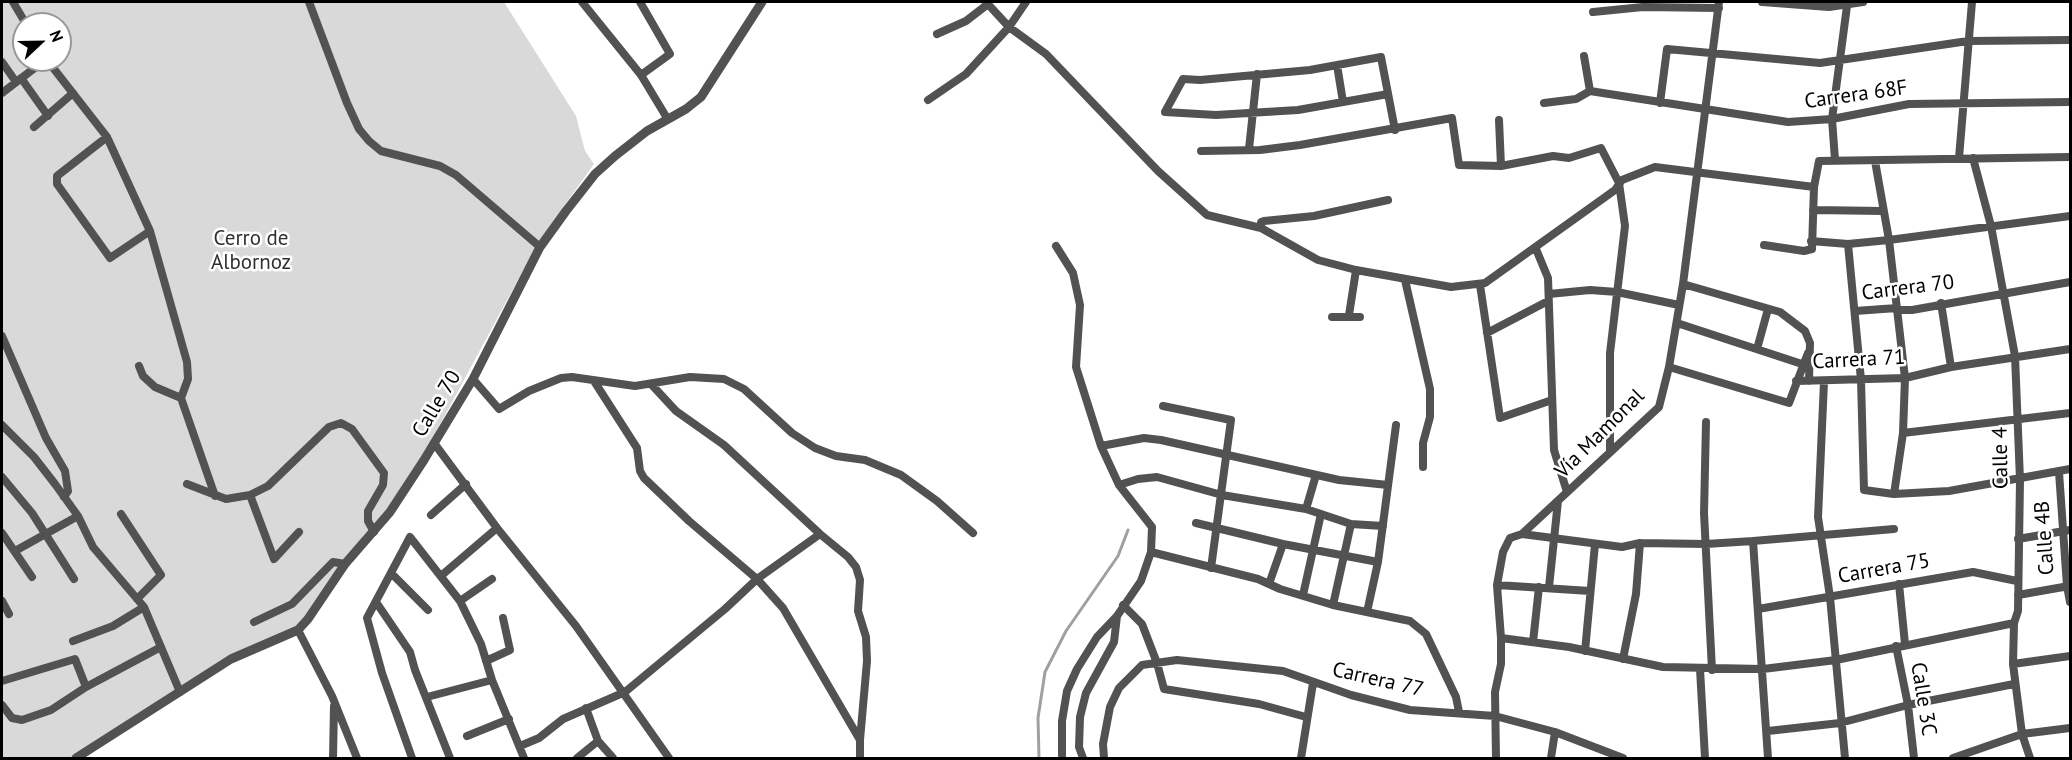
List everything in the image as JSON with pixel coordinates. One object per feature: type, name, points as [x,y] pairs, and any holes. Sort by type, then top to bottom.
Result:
[{"type":"street","points":[[309,2],[347,103],[359,129],[369,141],[381,151],[440,166],[456,175],[540,247]]},
{"type":"street","points":[[582,2],[641,75],[667,118]]},
{"type":"street","points":[[640,2],[670,54],[641,75]]},
{"type":"street","name":"Calle 70","points":[[76,759],[231,658],[298,630],[308,619],[345,564],[390,512],[434,443],[473,379],[540,247],[595,174],[627,145],[702,97],[762,2]]},
{"type":"street","points":[[928,100],[966,74],[1009,27],[1026,2]]},
{"type":"street","points":[[1762,2],[1847,6],[1863,2]]},
{"type":"street","points":[[1959,158],[1972,2]]},
{"type":"street","points":[[937,34],[966,21],[987,3],[1009,27],[1046,54],[1192,204],[1218,219],[1261,228],[1318,260],[1405,280],[1451,287],[1480,285],[1536,249],[1615,190],[1618,183],[1638,172],[1655,167],[1814,187]]},
{"type":"street","points":[[1593,12],[1644,4],[1719,5]]},
{"type":"street","name":"Vía Mamonal","points":[[1496,759],[1495,692],[1501,664],[1497,585],[1503,552],[1510,538],[1522,534],[1659,406],[1669,367],[1683,284],[1719,5]]},
{"type":"street","points":[[1835,160],[1832,119],[1847,6]]},
{"type":"street","points":[[1660,103],[1666,49],[1802,62],[1841,60],[1968,41],[2070,40]]},
{"type":"street","points":[[1584,56],[1590,91]]},
{"type":"street","points":[[1388,94],[1298,110],[1216,115],[1165,112],[1183,79],[1200,80],[1257,74],[1337,65],[1381,57],[1395,130]]},
{"type":"street","points":[[2,62],[48,116]]},
{"type":"street","points":[[1337,65],[1343,102]]},
{"type":"street","points":[[2,93],[30,72]]},
{"type":"street","points":[[56,72],[107,138],[150,231],[187,362],[188,380],[181,398],[215,496]]},
{"type":"street","points":[[1249,149],[1257,74]]},
{"type":"street","name":"Carrera 68F","points":[[1544,103],[1576,99],[1590,91],[1788,122],[1832,119],[1910,104],[2070,102]]},
{"type":"street","points":[[34,127],[73,93]]},
{"type":"street","points":[[1201,151],[1300,145],[1395,130],[1452,118],[1460,165],[1501,166],[1553,156],[1569,158],[1601,148],[1618,183],[1625,226],[1609,363],[1610,451]]},
{"type":"street","points":[[1499,120],[1501,166]]},
{"type":"street","points":[[107,138],[57,176],[57,183],[110,258],[150,231]]},
{"type":"street","points":[[1764,245],[1804,251],[1812,249],[1814,187],[1819,161],[2070,157]]},
{"type":"street","name":"Calle 4","points":[[1973,158],[1991,226],[2015,356],[2020,480],[2018,595],[2014,623],[2013,664],[2022,735],[2030,759]]},
{"type":"street","points":[[1875,161],[1889,240],[1905,378],[1903,433],[1894,494],[1949,491],[2070,470]]},
{"type":"street","points":[[1261,228],[1261,222],[1264,221],[1314,216],[1388,200]]},
{"type":"street","points":[[1813,210],[1883,211]]},
{"type":"street","points":[[1811,241],[1848,244],[2070,216]]},
{"type":"street","points":[[1848,244],[1855,311]]},
{"type":"street","points":[[1056,246],[1073,273],[1080,305],[1076,367],[1101,446],[1119,485],[1152,527],[1150,552],[1141,581],[1117,616],[1097,637],[1077,669],[1067,691],[1062,721],[1062,759]]},
{"type":"street","points":[[1536,249],[1546,270],[1554,450],[1567,492]]},
{"type":"street","points":[[1349,315],[1356,270]]},
{"type":"street","points":[[1405,280],[1430,389],[1430,417],[1423,443],[1423,467]]},
{"type":"street","name":"Carrera 70","points":[[1894,494],[1864,490],[1861,380],[1855,311],[1897,308],[1912,310],[1941,303],[2070,282]]},
{"type":"street","points":[[1683,284],[1780,312],[1804,331],[1810,343],[1809,381]]},
{"type":"street","points":[[1480,285],[1500,418],[1552,400]]},
{"type":"street","points":[[1487,333],[1548,298],[1590,291],[1617,292],[1679,305]]},
{"type":"street","points":[[1941,303],[1950,367]]},
{"type":"street","points":[[1757,349],[1768,309]]},
{"type":"street","points":[[1332,317],[1360,316]]},
{"type":"street","points":[[1677,323],[1802,364]]},
{"type":"street","points":[[2,336],[46,438],[65,471],[68,491],[64,497]]},
{"type":"street","name":"Carrera 71","points":[[1669,367],[1789,403],[1796,381],[1905,378],[1950,367],[2070,349]]},
{"type":"street","points":[[1796,381],[1810,351]]},
{"type":"street","points":[[139,366],[143,376],[155,387],[181,398]]},
{"type":"street","points":[[473,379],[498,409],[529,391],[561,378],[635,386],[703,376],[732,382],[755,398],[804,441],[830,455],[865,460],[901,475],[937,501],[973,533]]},
{"type":"street","points":[[594,381],[637,448],[640,471],[644,478],[689,521],[757,579],[783,608],[860,740]]},
{"type":"street","points":[[1824,382],[1818,493],[1845,759]]},
{"type":"street","points":[[651,384],[676,411],[724,445],[848,557],[856,567],[860,580],[858,611],[866,637],[867,661],[859,758]]},
{"type":"street","points":[[1162,406],[1232,420],[1211,568]]},
{"type":"street","points":[[1903,433],[2070,412]]},
{"type":"street","points":[[1706,422],[1704,513],[1712,670]]},
{"type":"street","points":[[187,484],[226,499],[250,495],[268,486],[329,426],[341,423],[352,429],[384,473],[383,485],[368,511],[368,521],[374,532]]},
{"type":"street","points":[[2,425],[34,457],[78,516],[93,547],[144,608],[180,692]]},
{"type":"street","points":[[1367,612],[1383,526],[1396,425]]},
{"type":"street","points":[[1101,446],[1144,438],[1270,463],[1316,475],[1388,485]]},
{"type":"street","points":[[434,443],[625,692],[645,727],[669,759]]},
{"type":"street","name":"Calle 4B","points":[[2059,472],[2067,531],[2070,602]]},
{"type":"street","points":[[1306,509],[1316,475]]},
{"type":"street","points":[[2,477],[32,513],[74,579]]},
{"type":"street","points":[[1119,485],[1157,477],[1222,495],[1306,509],[1351,524],[1383,526]]},
{"type":"street","points":[[431,515],[466,484]]},
{"type":"street","points":[[250,495],[274,560],[299,532]]},
{"type":"street","points":[[1549,587],[1558,501]]},
{"type":"street","points":[[121,514],[161,575],[137,599]]},
{"type":"street","points":[[1303,595],[1321,514]]},
{"type":"street","points":[[15,551],[78,516]]},
{"type":"street","points":[[1196,524],[1377,562]]},
{"type":"street","points":[[1333,604],[1351,524]]},
{"type":"street","points":[[442,575],[497,528]]},
{"type":"street","points":[[1522,534],[1622,547],[1640,543],[1706,544],[1894,529]]},
{"type":"street","points":[[2018,539],[2067,531]]},
{"type":"street","points":[[2,533],[5,544],[15,551],[32,577]]},
{"type":"street","points":[[520,746],[539,738],[556,723],[625,692],[725,609],[757,579],[820,534]]},
{"type":"street","points":[[412,759],[382,673],[369,626],[369,612],[410,537],[442,575],[460,601],[524,759]]},
{"type":"street","points":[[1754,541],[1768,759]]},
{"type":"street","points":[[1623,659],[1636,594],[1640,543]]},
{"type":"street","points":[[1269,584],[1283,544]]},
{"type":"street","points":[[1585,651],[1595,544]]},
{"type":"street","points":[[1150,552],[1258,579],[1333,604],[1410,621],[1426,634],[1456,697],[1459,712]]},
{"type":"street","points":[[254,622],[292,604],[333,562],[345,564]]},
{"type":"street","name":"Carrera 75","points":[[1758,609],[1973,572],[2017,582]]},
{"type":"street","points":[[391,573],[428,610]]},
{"type":"street","points":[[460,601],[492,579]]},
{"type":"street","points":[[1899,584],[1905,644]]},
{"type":"street","points":[[1497,585],[1590,591]]},
{"type":"street","points":[[2018,595],[2069,586]]},
{"type":"street","points":[[1533,642],[1539,587]]},
{"type":"street","points":[[2,601],[9,614]]},
{"type":"street","points":[[376,602],[408,647],[450,759]]},
{"type":"street","points":[[1123,605],[1142,624],[1164,689],[1259,704],[1306,717]]},
{"type":"street","points":[[73,641],[112,626],[144,608]]},
{"type":"street","points":[[1083,759],[1079,747],[1080,717],[1086,693],[1114,642],[1117,616]]},
{"type":"street","points":[[486,661],[510,650],[503,618]]},
{"type":"street","points":[[1501,638],[1585,651],[1663,667],[1712,670],[1763,669],[1836,660],[2014,623]]},
{"type":"street","points":[[298,630],[332,696],[357,759]]},
{"type":"street","name":"Calle 3C","points":[[1896,646],[1908,705],[1914,759]]},
{"type":"street","points":[[2,705],[12,718],[22,720],[51,710],[86,687],[161,647]]},
{"type":"street","points":[[2013,664],[2070,656]]},
{"type":"street","points":[[2,681],[75,659],[86,687]]},
{"type":"street","name":"Carrera 77","points":[[1157,663],[1177,660],[1283,671],[1313,683],[1410,710],[1495,716],[1555,732],[1623,759]]},
{"type":"street","points":[[1104,759],[1103,744],[1110,706],[1119,688],[1142,665],[1157,663]]},
{"type":"street","points":[[1700,669],[1705,759]]},
{"type":"street","points":[[428,697],[492,680]]},
{"type":"street","points":[[1301,758],[1313,683]]},
{"type":"street","points":[[1767,731],[1840,723],[1908,705],[2014,684]]},
{"type":"street","points":[[332,696],[335,715],[333,759]]},
{"type":"street","points":[[586,708],[598,741],[612,759]]},
{"type":"street","points":[[467,736],[509,719]]},
{"type":"street","points":[[1953,759],[2022,735],[2070,728]]},
{"type":"street","points":[[1551,759],[1555,732]]},
{"type":"street","points":[[577,759],[598,741]]},
{"type":"green space","name":"Cerro de Albornoz","points":[[2,2],[504,2],[576,116],[585,151],[594,164],[539,241],[431,441],[387,509],[363,536],[297,628],[179,690],[75,758],[2,758]]},
{"type":"waterway","points":[[1039,758],[1038,718],[1045,672],[1066,631],[1118,556],[1128,530]]}]
